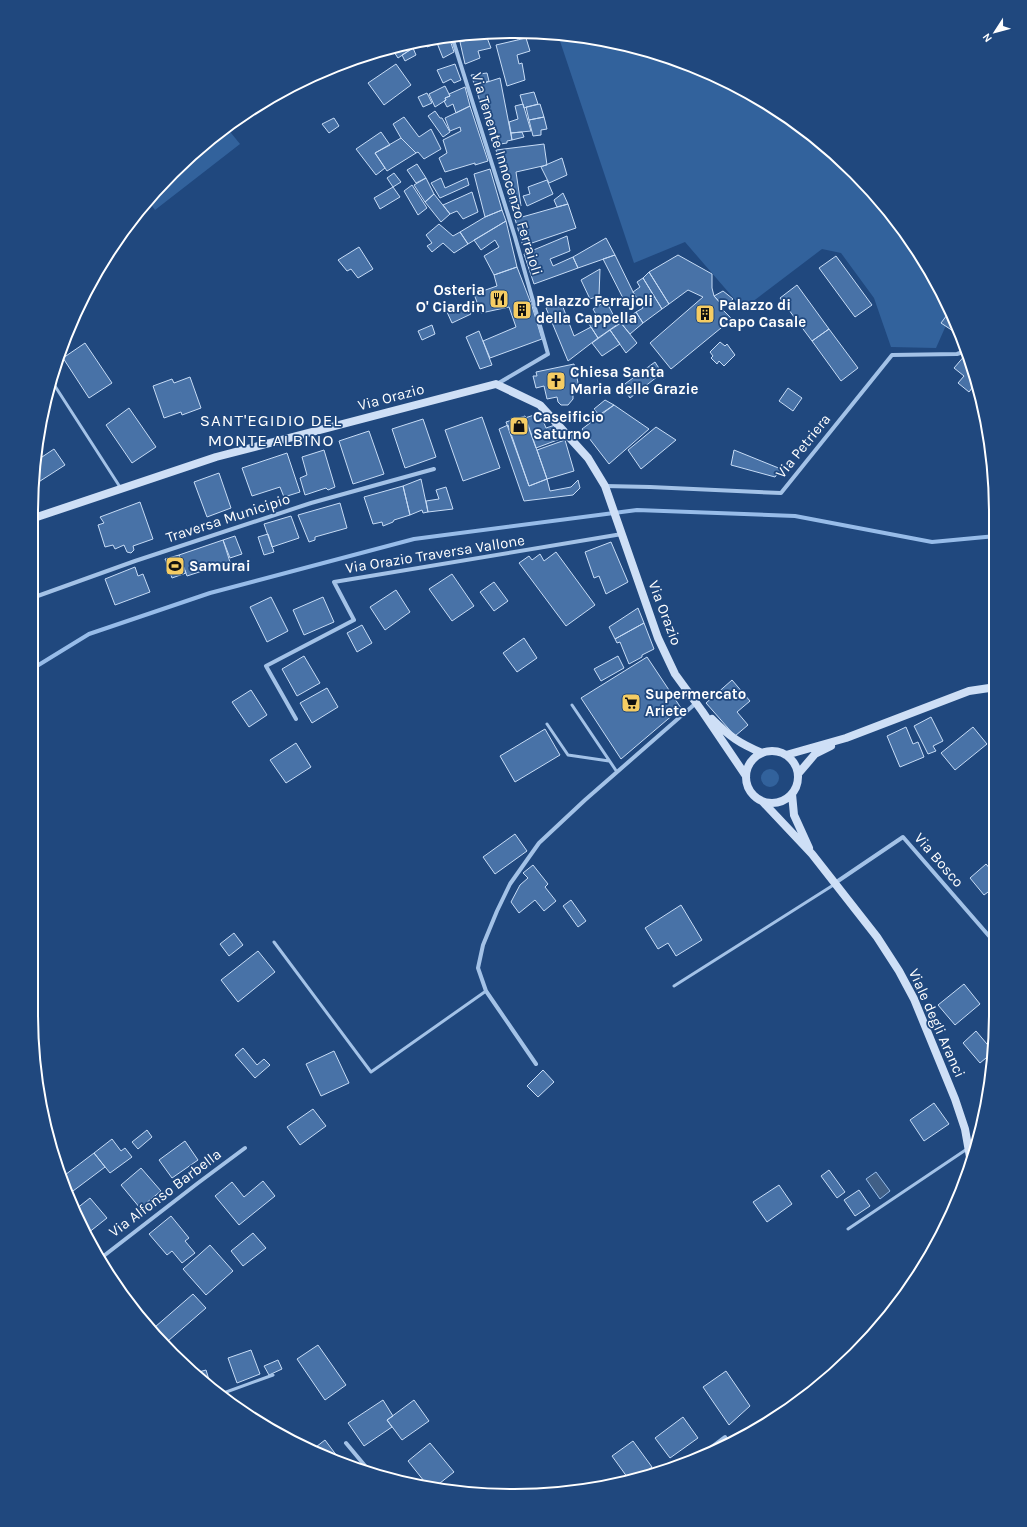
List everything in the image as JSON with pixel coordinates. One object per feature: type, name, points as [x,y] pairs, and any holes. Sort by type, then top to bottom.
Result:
[{"type":"street","name":"Via Tenente Innocenzo Ferraioli","points":[[453,42],[515,237],[548,354],[496,384]]},
{"type":"street","name":"Via Petriera","points":[[605,486],[780,493],[892,355],[961,353]]},
{"type":"street","points":[[496,384],[540,405],[588,458],[605,486]]},
{"type":"street","name":"Via Orazio","points":[[38,517],[216,457],[496,384]]},
{"type":"street","name":"Traversa Municipio","points":[[38,596],[135,561],[311,503],[434,468]]},
{"type":"street","name":"Via Orazio","points":[[605,486],[658,638],[676,674],[702,711]]},
{"type":"street","name":"Via Orazio Traversa Vallone","points":[[296,719],[266,666],[354,620],[334,582],[623,534]]},
{"type":"street","points":[[786,755],[846,738],[969,691],[989,688]]},
{"type":"street","points":[[536,1064],[486,991],[478,968],[483,945],[510,884],[539,844],[585,800],[696,703]]},
{"type":"street","points":[[702,711],[742,745],[762,753]]},
{"type":"street","points":[[702,711],[746,776]]},
{"type":"street","points":[[798,774],[815,754],[846,738]]},
{"type":"street","points":[[770,751],[786,755],[796,767],[798,774],[797,785],[792,794],[786,800],[771,804],[756,798],[750,792],[747,784],[746,776],[750,762],[762,753],[770,751]]},
{"type":"street","points":[[792,794],[794,815],[812,854]]},
{"type":"street","points":[[763,802],[812,854]]},
{"type":"street","name":"Via Bosco","points":[[834,884],[903,837],[989,936]]},
{"type":"street","name":"Viale degli Aranci","points":[[812,854],[877,937],[899,971],[914,999],[955,1099],[965,1129],[969,1151]]},
{"type":"street","name":"Via Alfonso Barbella","points":[[105,1255],[245,1148]]},
{"type":"street","points":[[717,1443],[725,1437],[726,1439]]},
{"type":"street","points":[[346,1443],[364,1465]]},
{"type":"lane","points":[[55,386],[121,489]]},
{"type":"lane","points":[[572,705],[617,772]]},
{"type":"lane","points":[[547,724],[568,755],[609,761]]},
{"type":"lane","points":[[674,986],[834,884]]},
{"type":"lane","points":[[274,942],[371,1072],[486,991]]},
{"type":"lane","points":[[848,1229],[968,1153]]},
{"type":"lane","points":[[226,1392],[273,1375]]},
{"type":"shaded area","points":[[560,40],[606,47],[637,54],[695,74],[724,87],[751,102],[778,118],[803,136],[850,177],[891,224],[909,249],[925,276],[948,321],[936,348],[891,347],[874,298],[841,253],[822,249],[743,309],[685,242],[634,263]]},
{"type":"shaded area","points":[[230,132],[240,144],[155,210],[152,205],[177,177]]},
{"type":"shaded area","points":[[770,769],[776,772],[779,778],[776,784],[770,787],[764,784],[761,778],[764,772]]},
{"type":"shaded area","points":[[876,1172],[890,1191],[880,1199],[866,1179]]},
{"type":"building","points":[[526,38],[530,51],[517,55],[519,64],[522,63],[525,80],[507,86],[496,45]]},
{"type":"building","points":[[487,39],[491,48],[478,51],[480,58],[465,64],[460,42]]},
{"type":"building","points":[[451,42],[454,52],[443,58],[438,44]]},
{"type":"building","points":[[411,49],[398,58],[395,53]]},
{"type":"building","points":[[413,49],[416,55],[405,61],[402,55]]},
{"type":"building","points":[[396,64],[411,85],[384,105],[368,83]]},
{"type":"building","points":[[455,64],[461,80],[454,83],[451,79],[443,83],[437,70]]},
{"type":"building","points":[[487,73],[489,81],[475,86],[471,75]]},
{"type":"building","points":[[500,78],[512,140],[507,141],[507,143],[494,145],[475,86]]},
{"type":"building","points":[[445,86],[450,96],[445,98],[446,100],[435,107],[429,94]]},
{"type":"building","points":[[465,87],[470,106],[456,113],[453,104],[447,107],[444,101],[446,100],[445,98],[450,96],[449,94]]},
{"type":"building","points":[[534,92],[538,104],[524,108],[520,95]]},
{"type":"building","points":[[427,93],[432,103],[423,107],[418,97]]},
{"type":"building","points":[[523,104],[531,131],[511,133],[509,122],[518,119],[515,106]]},
{"type":"building","points":[[540,104],[544,117],[529,120],[526,107]]},
{"type":"building","points":[[470,106],[488,161],[475,165],[475,163],[445,172],[439,158],[447,153],[443,140],[461,131],[460,127],[450,131],[445,118]]},
{"type":"building","points":[[435,111],[440,118],[442,118],[450,132],[443,137],[428,116]]},
{"type":"building","points":[[404,117],[419,137],[431,129],[441,149],[424,159],[418,152],[416,153],[401,138],[393,124]]},
{"type":"building","points":[[544,117],[547,129],[541,130],[541,135],[533,136],[529,120]]},
{"type":"building","points":[[334,118],[339,126],[329,133],[322,124]]},
{"type":"building","points":[[381,132],[390,145],[375,153],[385,168],[376,175],[356,149]]},
{"type":"building","points":[[522,132],[524,137],[512,140],[511,133]]},
{"type":"building","points":[[401,138],[416,153],[387,171],[375,153]]},
{"type":"building","points":[[544,144],[547,165],[516,172],[521,206],[512,209],[496,150]]},
{"type":"building","points":[[562,158],[567,175],[549,183],[541,167]]},
{"type":"building","points":[[417,164],[426,178],[416,183],[407,170]]},
{"type":"building","points":[[490,169],[502,210],[485,217],[474,174]]},
{"type":"building","points":[[394,173],[401,182],[393,187],[387,178]]},
{"type":"building","points":[[426,178],[434,194],[425,202],[414,185]]},
{"type":"building","points":[[441,178],[445,188],[467,178],[469,185],[440,198],[431,183]]},
{"type":"building","points":[[547,180],[553,194],[527,206],[523,196],[530,194],[528,187]]},
{"type":"building","points":[[412,185],[427,208],[418,215],[404,191]]},
{"type":"building","points":[[393,187],[400,197],[380,209],[374,198]]},
{"type":"building","points":[[472,192],[478,212],[463,219],[457,211],[450,214],[443,205]]},
{"type":"building","points":[[563,193],[568,204],[557,207],[554,200]]},
{"type":"building","points":[[434,194],[450,214],[441,222],[425,202]]},
{"type":"building","points":[[568,204],[576,228],[523,246],[515,219]]},
{"type":"building","points":[[502,210],[506,221],[468,244],[460,232],[485,217]]},
{"type":"building","points":[[506,221],[517,267],[494,275],[484,256],[499,247],[495,240],[481,250],[474,240]]},
{"type":"building","points":[[439,224],[453,236],[460,232],[468,244],[454,253],[443,243],[432,252],[427,246],[432,243],[426,235]]},
{"type":"building","points":[[567,236],[570,251],[550,259],[553,266],[573,257],[578,268],[534,284],[524,254]]},
{"type":"building","points":[[606,238],[615,255],[578,268],[573,257]]},
{"type":"building","points":[[359,247],[373,269],[358,278],[351,269],[347,271],[338,260]]},
{"type":"building","points":[[615,255],[635,296],[625,302],[603,259]]},
{"type":"building","name":"Palazzo di Capo Casale","points":[[678,255],[712,274],[712,288],[714,296],[724,307],[722,309],[732,319],[671,369],[650,343],[703,297],[688,290],[669,304],[649,272]]},
{"type":"building","points":[[836,256],[872,305],[855,317],[819,268]]},
{"type":"building","name":"Palazzo Ferrajoli della Cappella","points":[[517,267],[532,306],[542,339],[490,358],[483,341],[516,327],[509,307],[481,313],[474,294],[497,286],[494,275]]},
{"type":"building","points":[[600,269],[599,296],[590,299],[581,280]]},
{"type":"building","points":[[649,272],[669,304],[662,309],[643,278]]},
{"type":"building","points":[[643,278],[662,309],[643,323],[636,312],[643,308],[633,292],[640,287],[637,282]]},
{"type":"building","points":[[797,285],[829,329],[812,341],[780,298]]},
{"type":"building","points":[[723,291],[733,299],[724,307],[714,296]]},
{"type":"building","points":[[606,301],[618,324],[598,338],[589,324],[598,318],[593,309]]},
{"type":"building","points":[[561,302],[574,336],[591,327],[598,338],[568,361],[546,308]]},
{"type":"building","points":[[466,304],[471,314],[452,323],[447,312]]},
{"type":"building","points":[[636,312],[643,323],[630,334],[621,323]]},
{"type":"building","points":[[946,316],[952,331],[941,323]]},
{"type":"building","points":[[621,323],[637,343],[626,353],[610,330]]},
{"type":"building","points":[[432,325],[435,334],[422,340],[418,331]]},
{"type":"building","points":[[829,329],[858,368],[841,381],[812,341]]},
{"type":"building","points":[[610,330],[620,344],[602,356],[592,343]]},
{"type":"building","points":[[479,331],[492,365],[480,369],[466,337]]},
{"type":"building","points":[[720,342],[725,346],[727,344],[735,355],[724,366],[719,361],[717,364],[711,358],[713,356],[710,352]]},
{"type":"building","points":[[85,343],[112,383],[89,398],[64,359],[65,357]]},
{"type":"building","points":[[963,358],[972,388],[969,392],[958,383],[964,376],[954,368]]},
{"type":"building","points":[[655,362],[662,373],[630,398],[622,386]]},
{"type":"building","name":"Chiesa Santa Maria delle Grazie","points":[[574,364],[580,392],[573,393],[573,399],[568,405],[561,405],[558,402],[557,397],[547,399],[544,386],[536,388],[533,376],[537,376],[536,372]]},
{"type":"building","points":[[190,377],[201,408],[182,415],[181,412],[164,418],[153,386],[172,379],[174,383]]},
{"type":"building","points":[[788,388],[802,398],[793,411],[779,401]]},
{"type":"building","points":[[605,400],[614,405],[599,415],[594,409]]},
{"type":"building","points":[[614,405],[649,429],[609,464],[582,429]]},
{"type":"building","points":[[129,408],[156,447],[132,463],[106,425]]},
{"type":"building","points":[[540,413],[546,428],[555,425],[560,439],[536,448],[525,418]]},
{"type":"building","points":[[525,416],[547,479],[529,486],[506,422]]},
{"type":"building","points":[[482,417],[500,468],[463,481],[445,430]]},
{"type":"building","points":[[423,419],[436,457],[405,468],[392,429]]},
{"type":"building","points":[[508,425],[529,486],[547,479],[550,491],[571,487],[578,480],[580,488],[573,495],[524,501],[499,429]]},
{"type":"building","points":[[656,427],[676,440],[641,469],[628,450]]},
{"type":"building","points":[[369,431],[384,474],[353,484],[339,441]]},
{"type":"building","points":[[565,440],[574,471],[547,479],[537,450]]},
{"type":"building","points":[[54,449],[65,465],[39,482],[41,457]]},
{"type":"building","points":[[324,450],[335,487],[328,490],[326,488],[305,495],[300,478],[307,475],[302,457]]},
{"type":"building","points":[[734,450],[781,469],[775,477],[731,465]]},
{"type":"building","points":[[287,453],[300,492],[284,497],[280,487],[252,496],[242,468]]},
{"type":"building","points":[[219,473],[231,508],[207,517],[194,482]]},
{"type":"building","points":[[421,479],[428,512],[423,513],[422,510],[410,515],[403,486]]},
{"type":"building","points":[[403,486],[410,515],[394,520],[393,522],[383,526],[382,522],[373,524],[364,497]]},
{"type":"building","points":[[446,487],[453,509],[428,512],[426,501],[439,499],[436,490]]},
{"type":"building","points":[[140,502],[153,539],[133,546],[134,550],[131,553],[127,552],[124,545],[115,549],[113,545],[105,547],[98,525],[104,523],[100,517]]},
{"type":"building","points":[[340,503],[347,528],[315,537],[315,540],[309,542],[298,515]]},
{"type":"building","points":[[291,516],[299,538],[272,547],[264,524]]},
{"type":"building","points":[[268,534],[274,552],[264,555],[258,537]]},
{"type":"building","points":[[235,536],[242,554],[230,558],[223,540]]},
{"type":"building","points":[[223,540],[230,562],[187,576],[179,555]]},
{"type":"building","points":[[611,542],[628,582],[606,594],[599,576],[594,578],[585,552]]},
{"type":"building","points":[[556,552],[595,605],[566,626],[519,563],[529,556],[532,560],[540,554],[544,561]]},
{"type":"building","name":"Samurai","points":[[179,555],[186,573],[172,578],[165,559]]},
{"type":"building","points":[[135,567],[138,576],[143,574],[150,592],[115,605],[105,579]]},
{"type":"building","points":[[452,574],[474,606],[452,621],[429,589]]},
{"type":"building","points":[[494,582],[508,601],[494,611],[480,592]]},
{"type":"building","points":[[396,590],[410,612],[385,630],[370,607]]},
{"type":"building","points":[[271,597],[288,631],[267,642],[250,607]]},
{"type":"building","points":[[323,597],[334,622],[304,635],[293,610]]},
{"type":"building","points":[[638,608],[644,623],[615,639],[609,627]]},
{"type":"building","points":[[644,623],[654,649],[629,664],[620,642],[617,643],[615,639]]},
{"type":"building","points":[[362,625],[372,643],[357,652],[347,633]]},
{"type":"building","points":[[524,638],[537,658],[517,672],[503,653]]},
{"type":"building","points":[[304,656],[320,683],[297,696],[282,669]]},
{"type":"building","points":[[618,656],[624,668],[601,681],[594,669]]},
{"type":"building","name":"Supermercato Ariete","points":[[647,657],[681,708],[621,759],[581,698]]},
{"type":"building","points":[[732,680],[750,701],[737,712],[748,725],[735,736],[706,703]]},
{"type":"building","points":[[327,688],[338,707],[312,723],[300,703]]},
{"type":"building","points":[[251,690],[267,715],[249,727],[232,702]]},
{"type":"building","points":[[931,717],[943,741],[933,746],[936,751],[928,754],[914,726]]},
{"type":"building","points":[[906,727],[913,744],[918,742],[924,757],[900,767],[887,736]]},
{"type":"building","points":[[973,727],[987,744],[955,770],[941,753]]},
{"type":"building","points":[[545,729],[560,755],[515,782],[500,756]]},
{"type":"building","points":[[296,743],[311,767],[286,783],[270,760]]},
{"type":"building","points":[[515,834],[527,851],[495,874],[483,857]]},
{"type":"building","points":[[986,864],[989,868],[989,891],[984,895],[970,878]]},
{"type":"building","points":[[533,865],[548,884],[545,887],[556,901],[544,911],[535,900],[519,913],[511,902],[520,885],[528,878],[523,873]]},
{"type":"building","points":[[571,900],[586,921],[578,927],[563,906]]},
{"type":"building","points":[[681,905],[702,940],[676,956],[668,943],[658,949],[645,928]]},
{"type":"building","points":[[234,933],[243,945],[229,956],[220,944]]},
{"type":"building","points":[[258,951],[275,972],[238,1002],[221,980]]},
{"type":"building","points":[[964,984],[980,1004],[955,1025],[938,1005]]},
{"type":"building","points":[[976,1031],[988,1045],[987,1057],[980,1063],[963,1043]]},
{"type":"building","points":[[243,1048],[257,1065],[264,1059],[270,1065],[255,1078],[235,1055]]},
{"type":"building","points":[[334,1051],[349,1083],[321,1096],[306,1064]]},
{"type":"building","points":[[543,1070],[554,1082],[538,1097],[527,1086]]},
{"type":"building","points":[[934,1103],[949,1124],[924,1141],[910,1120]]},
{"type":"building","points":[[313,1109],[326,1126],[300,1145],[287,1127]]},
{"type":"building","points":[[147,1130],[152,1137],[138,1149],[132,1142]]},
{"type":"building","points":[[112,1139],[121,1151],[125,1148],[132,1157],[110,1173],[94,1153]]},
{"type":"building","points":[[185,1141],[198,1160],[172,1178],[159,1160]]},
{"type":"building","points":[[94,1153],[105,1167],[73,1191],[66,1174]]},
{"type":"building","points":[[141,1168],[161,1191],[140,1208],[121,1185]]},
{"type":"building","points":[[829,1170],[845,1192],[837,1198],[821,1176]]},
{"type":"building","points":[[263,1181],[275,1196],[239,1225],[215,1196],[232,1182],[244,1197]]},
{"type":"building","points":[[779,1185],[792,1204],[767,1222],[753,1202]]},
{"type":"building","points":[[859,1190],[870,1206],[855,1216],[844,1200]]},
{"type":"building","points":[[90,1198],[107,1218],[91,1231],[79,1207]]},
{"type":"building","points":[[171,1216],[189,1238],[185,1241],[195,1253],[182,1263],[172,1251],[167,1255],[149,1234]]},
{"type":"building","points":[[253,1233],[266,1248],[243,1266],[231,1251]]},
{"type":"building","points":[[210,1245],[233,1271],[206,1295],[183,1269]]},
{"type":"building","points":[[193,1294],[206,1308],[168,1341],[156,1326]]},
{"type":"building","points":[[318,1345],[346,1385],[325,1400],[297,1359]]},
{"type":"building","points":[[251,1350],[260,1374],[237,1383],[228,1358]]},
{"type":"building","points":[[278,1360],[282,1369],[269,1375],[264,1366]]},
{"type":"building","points":[[206,1370],[208,1378],[201,1371]]},
{"type":"building","points":[[726,1371],[750,1406],[729,1425],[703,1387]]},
{"type":"building","points":[[383,1400],[393,1416],[387,1420],[392,1427],[364,1446],[348,1423]]},
{"type":"building","points":[[414,1400],[429,1421],[402,1440],[387,1420]]},
{"type":"building","points":[[683,1417],[698,1438],[670,1458],[655,1438]]},
{"type":"building","points":[[325,1440],[336,1454],[332,1453],[317,1446]]},
{"type":"building","points":[[633,1441],[652,1467],[649,1469],[626,1475],[612,1456]]},
{"type":"building","points":[[430,1443],[454,1472],[440,1483],[424,1480],[408,1461]]},
{"type":"waterway","points":[[38,665],[89,634],[210,593],[414,539],[637,510],[795,516],[932,542],[989,537]]},
{"type":"place","name":"Osteria O' Ciardin","points":[[499,299]]},
{"type":"place","name":"Palazzo Ferrajoli della Cappella","points":[[522,310]]},
{"type":"place","name":"Palazzo di Capo Casale","points":[[705,314]]},
{"type":"place","name":"Chiesa Santa Maria delle Grazie","points":[[556,381]]},
{"type":"place","name":"Caseificio Saturno","points":[[519,426]]},
{"type":"place","name":"Samurai","points":[[175,566]]},
{"type":"place","name":"Supermercato Ariete","points":[[631,703]]},
{"type":"district","name":"SANT'EGIDIO DEL MONTE ALBINO","points":[[271,430]]}]
